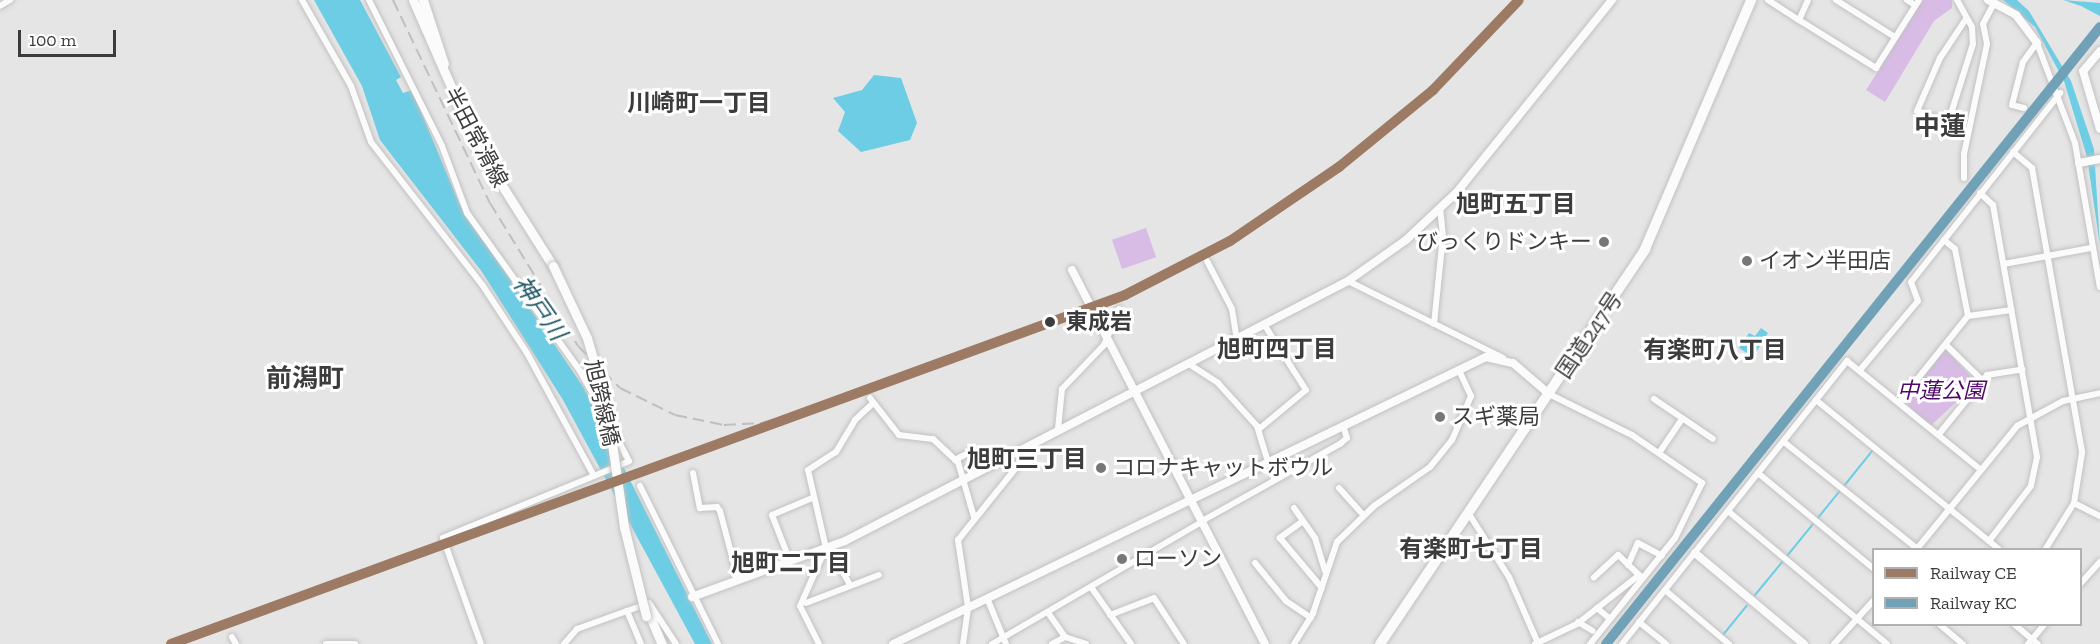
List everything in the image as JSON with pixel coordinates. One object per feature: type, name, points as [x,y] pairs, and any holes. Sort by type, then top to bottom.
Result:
[{"type":"highway","name":"国道247号","points":[[1381,643],[1645,249],[1751,0]]},
{"type":"main road","name":"半田常滑線","points":[[413,0],[477,146],[554,266]]},
{"type":"main road","name":"半田常滑線","points":[[421,0],[444,64],[484,148],[554,266]]},
{"type":"main road","name":"旭跨線橋","points":[[554,266],[587,338],[606,402],[624,527],[648,615]]},
{"type":"main road","points":[[648,615],[655,644]]},
{"type":"main road","points":[[648,615],[662,644]]},
{"type":"street","points":[[0,6],[10,0]]},
{"type":"street","points":[[302,0],[351,86],[371,142],[483,286],[594,476]]},
{"type":"street","points":[[369,0],[438,138],[467,213],[588,383],[629,461],[443,538],[481,644]]},
{"type":"street","points":[[692,597],[828,548],[1348,282],[1440,209],[1612,0]]},
{"type":"street","points":[[1768,0],[1876,68],[1917,3],[1907,0]]},
{"type":"street","points":[[1798,20],[1808,0]]},
{"type":"street","points":[[1836,0],[1895,37]]},
{"type":"street","points":[[1957,0],[1966,19],[1973,44],[1948,123],[1917,111],[1940,57],[1966,19]]},
{"type":"street","points":[[1964,178],[1964,154],[1987,44],[1983,24],[1991,1],[2016,15],[2037,43],[2060,93],[2079,163],[2091,248],[2100,287]]},
{"type":"street","points":[[2024,108],[2012,105],[2023,62],[2037,43]]},
{"type":"street","points":[[2100,51],[2083,71],[2098,115],[2100,129]]},
{"type":"street","points":[[1860,370],[1918,301],[1911,282],[2060,93]]},
{"type":"street","points":[[2013,152],[2032,168],[2074,399],[2083,465],[2074,503],[2046,548]]},
{"type":"street","points":[[2079,163],[2100,159]]},
{"type":"street","points":[[1980,194],[1993,205],[2031,414],[2034,477],[1989,541]]},
{"type":"street","points":[[1434,324],[1440,209]]},
{"type":"street","points":[[1944,240],[1955,249],[1968,316]]},
{"type":"street","points":[[2004,264],[2091,248]]},
{"type":"street","points":[[1207,261],[1232,309],[1237,339]]},
{"type":"street","points":[[1072,270],[1265,644]]},
{"type":"street","points":[[1348,282],[1504,358],[1549,394],[1659,453],[1702,483],[1662,556],[1590,644]]},
{"type":"street","points":[[1058,429],[1062,389],[1106,338],[1119,309]]},
{"type":"street","points":[[1899,402],[1968,316],[2012,310]]},
{"type":"street","points":[[1259,429],[1306,390],[1265,326]]},
{"type":"street","points":[[1946,345],[1982,380]]},
{"type":"street","points":[[893,644],[1486,357],[1504,358]]},
{"type":"street","points":[[1622,644],[1847,362],[1860,370],[1980,469]]},
{"type":"street","points":[[1190,364],[1218,383],[1259,429],[1268,461]]},
{"type":"street","points":[[1939,434],[1982,380],[2023,369]]},
{"type":"street","points":[[1294,644],[1311,618],[1337,542],[1364,515],[1416,479],[1452,440],[1471,396],[1459,370]]},
{"type":"street","points":[[1919,548],[1980,469],[2031,414],[2074,399],[2100,393]]},
{"type":"street","points":[[1654,399],[1713,440]]},
{"type":"street","points":[[1816,400],[1999,548]]},
{"type":"street","points":[[850,585],[828,548],[812,498],[808,470],[836,452],[855,420],[871,401],[899,435],[933,439],[955,460],[974,517]]},
{"type":"street","points":[[1659,453],[1682,419]]},
{"type":"street","points":[[992,644],[1004,641],[1091,587],[1340,444],[1347,438],[1343,426]]},
{"type":"street","points":[[963,644],[968,607],[958,540],[974,517],[1038,440]]},
{"type":"street","points":[[1784,442],[1917,548]]},
{"type":"street","points":[[955,460],[974,450],[983,469]]},
{"type":"street","points":[[693,473],[700,508],[717,507],[720,511],[738,579]]},
{"type":"street","points":[[1758,473],[1872,567]]},
{"type":"street","points":[[640,486],[692,597],[718,644]]},
{"type":"street","points":[[1339,488],[1364,515]]},
{"type":"street","points":[[790,561],[772,514],[812,498]]},
{"type":"street","points":[[2074,503],[2100,516]]},
{"type":"street","points":[[1294,508],[1315,537],[1325,574]]},
{"type":"street","points":[[1728,511],[1887,644]]},
{"type":"street","points":[[1469,514],[1509,577],[1537,643],[1547,642],[1578,622],[1639,575],[1618,555],[1594,577]]},
{"type":"street","points":[[1303,520],[1280,538],[1322,588]]},
{"type":"street","points":[[1628,565],[1638,543],[1662,556]]},
{"type":"street","points":[[806,603],[806,588],[828,548]]},
{"type":"street","points":[[1695,553],[1804,644]]},
{"type":"street","points":[[1255,562],[1286,601],[1311,618]]},
{"type":"street","points":[[2082,582],[2100,562]]},
{"type":"street","points":[[819,644],[800,606],[850,585],[879,576]]},
{"type":"street","points":[[1091,587],[1131,644]]},
{"type":"street","points":[[1665,590],[1729,644]]},
{"type":"street","points":[[987,598],[1004,641]]},
{"type":"street","points":[[1110,615],[1154,598],[1184,644]]},
{"type":"street","points":[[1834,644],[1872,602]]},
{"type":"street","points":[[564,644],[577,629],[627,611],[653,605],[676,644]]},
{"type":"street","points":[[1597,608],[1609,618]]},
{"type":"street","points":[[627,611],[641,644]]},
{"type":"street","points":[[1049,614],[1065,637],[1086,644]]},
{"type":"street","points":[[1578,622],[1593,631]]},
{"type":"street","points":[[1640,622],[1666,644]]},
{"type":"street","points":[[1941,626],[1963,644]]},
{"type":"street","points":[[2016,626],[2032,642],[2044,626]]},
{"type":"street","points":[[232,637],[236,644]]},
{"type":"street","points":[[1052,644],[1065,637]]},
{"type":"street","points":[[326,644],[355,644]]},
{"type":"green space","points":[[1923,0],[1952,0],[1952,8],[1934,21],[1885,102],[1866,90]]},
{"type":"green space","points":[[1146,228],[1156,257],[1122,269],[1112,240]]},
{"type":"green space","name":"中蓮公園","points":[[1946,350],[1977,383],[1929,427],[1898,394]]},
{"type":"water","points":[[314,0],[360,0],[401,77],[396,80],[403,93],[412,90],[460,205],[584,388],[712,644],[695,644],[563,400],[482,272],[380,140],[362,86]]},
{"type":"water","points":[[2003,0],[2017,0],[2029,11],[2071,81],[2094,149],[2100,246],[2087,157],[2064,81],[2035,27]]},
{"type":"water","points":[[2063,0],[2100,3],[2100,16],[2081,6]]},
{"type":"water","points":[[874,75],[901,78],[917,123],[910,140],[861,152],[838,131],[845,112],[833,98],[862,90]]},
{"type":"water","points":[[1761,328],[1768,333],[1753,357],[1739,348],[1749,333],[1755,336]]},
{"type":"waterway","points":[[1844,486],[1872,451]]},
{"type":"waterway","points":[[1817,519],[1840,491]]},
{"type":"waterway","points":[[1787,556],[1813,524]]},
{"type":"waterway","points":[[1755,595],[1783,561]]},
{"type":"waterway","points":[[1723,635],[1747,605]]},
{"type":"railway","points":[[393,0],[490,203],[578,346],[620,388],[675,415],[724,425],[762,423],[844,399]]},
{"type":"rail line","name":"CE","points":[[171,644],[1125,295],[1230,241],[1339,167],[1433,90],[1519,0]]},
{"type":"rail line","name":"KC","points":[[1606,644],[2100,27]]},
{"type":"place","name":"びっくりドンキー","points":[[1604,242]]},
{"type":"place","name":"イオン半田店","points":[[1747,261]]},
{"type":"place","name":"東成岩","points":[[1050,322]]},
{"type":"place","name":"スギ薬局","points":[[1440,417]]},
{"type":"place","name":"コロナキャットボウル","points":[[1101,468]]},
{"type":"place","name":"ローソン","points":[[1122,559]]},
{"type":"district","name":"川崎町一丁目","points":[[699,103]]},
{"type":"district","name":"中蓮","points":[[1940,127]]},
{"type":"district","name":"旭町五丁目","points":[[1516,204]]},
{"type":"district","name":"旭町四丁目","points":[[1277,349]]},
{"type":"district","name":"有楽町八丁目","points":[[1715,350]]},
{"type":"district","name":"前潟町","points":[[305,379]]},
{"type":"district","name":"旭町三丁目","points":[[1027,459]]},
{"type":"district","name":"有楽町七丁目","points":[[1471,549]]},
{"type":"district","name":"旭町二丁目","points":[[791,563]]},
{"type":"water label","name":"神戸川","points":[[540,308]]}]
